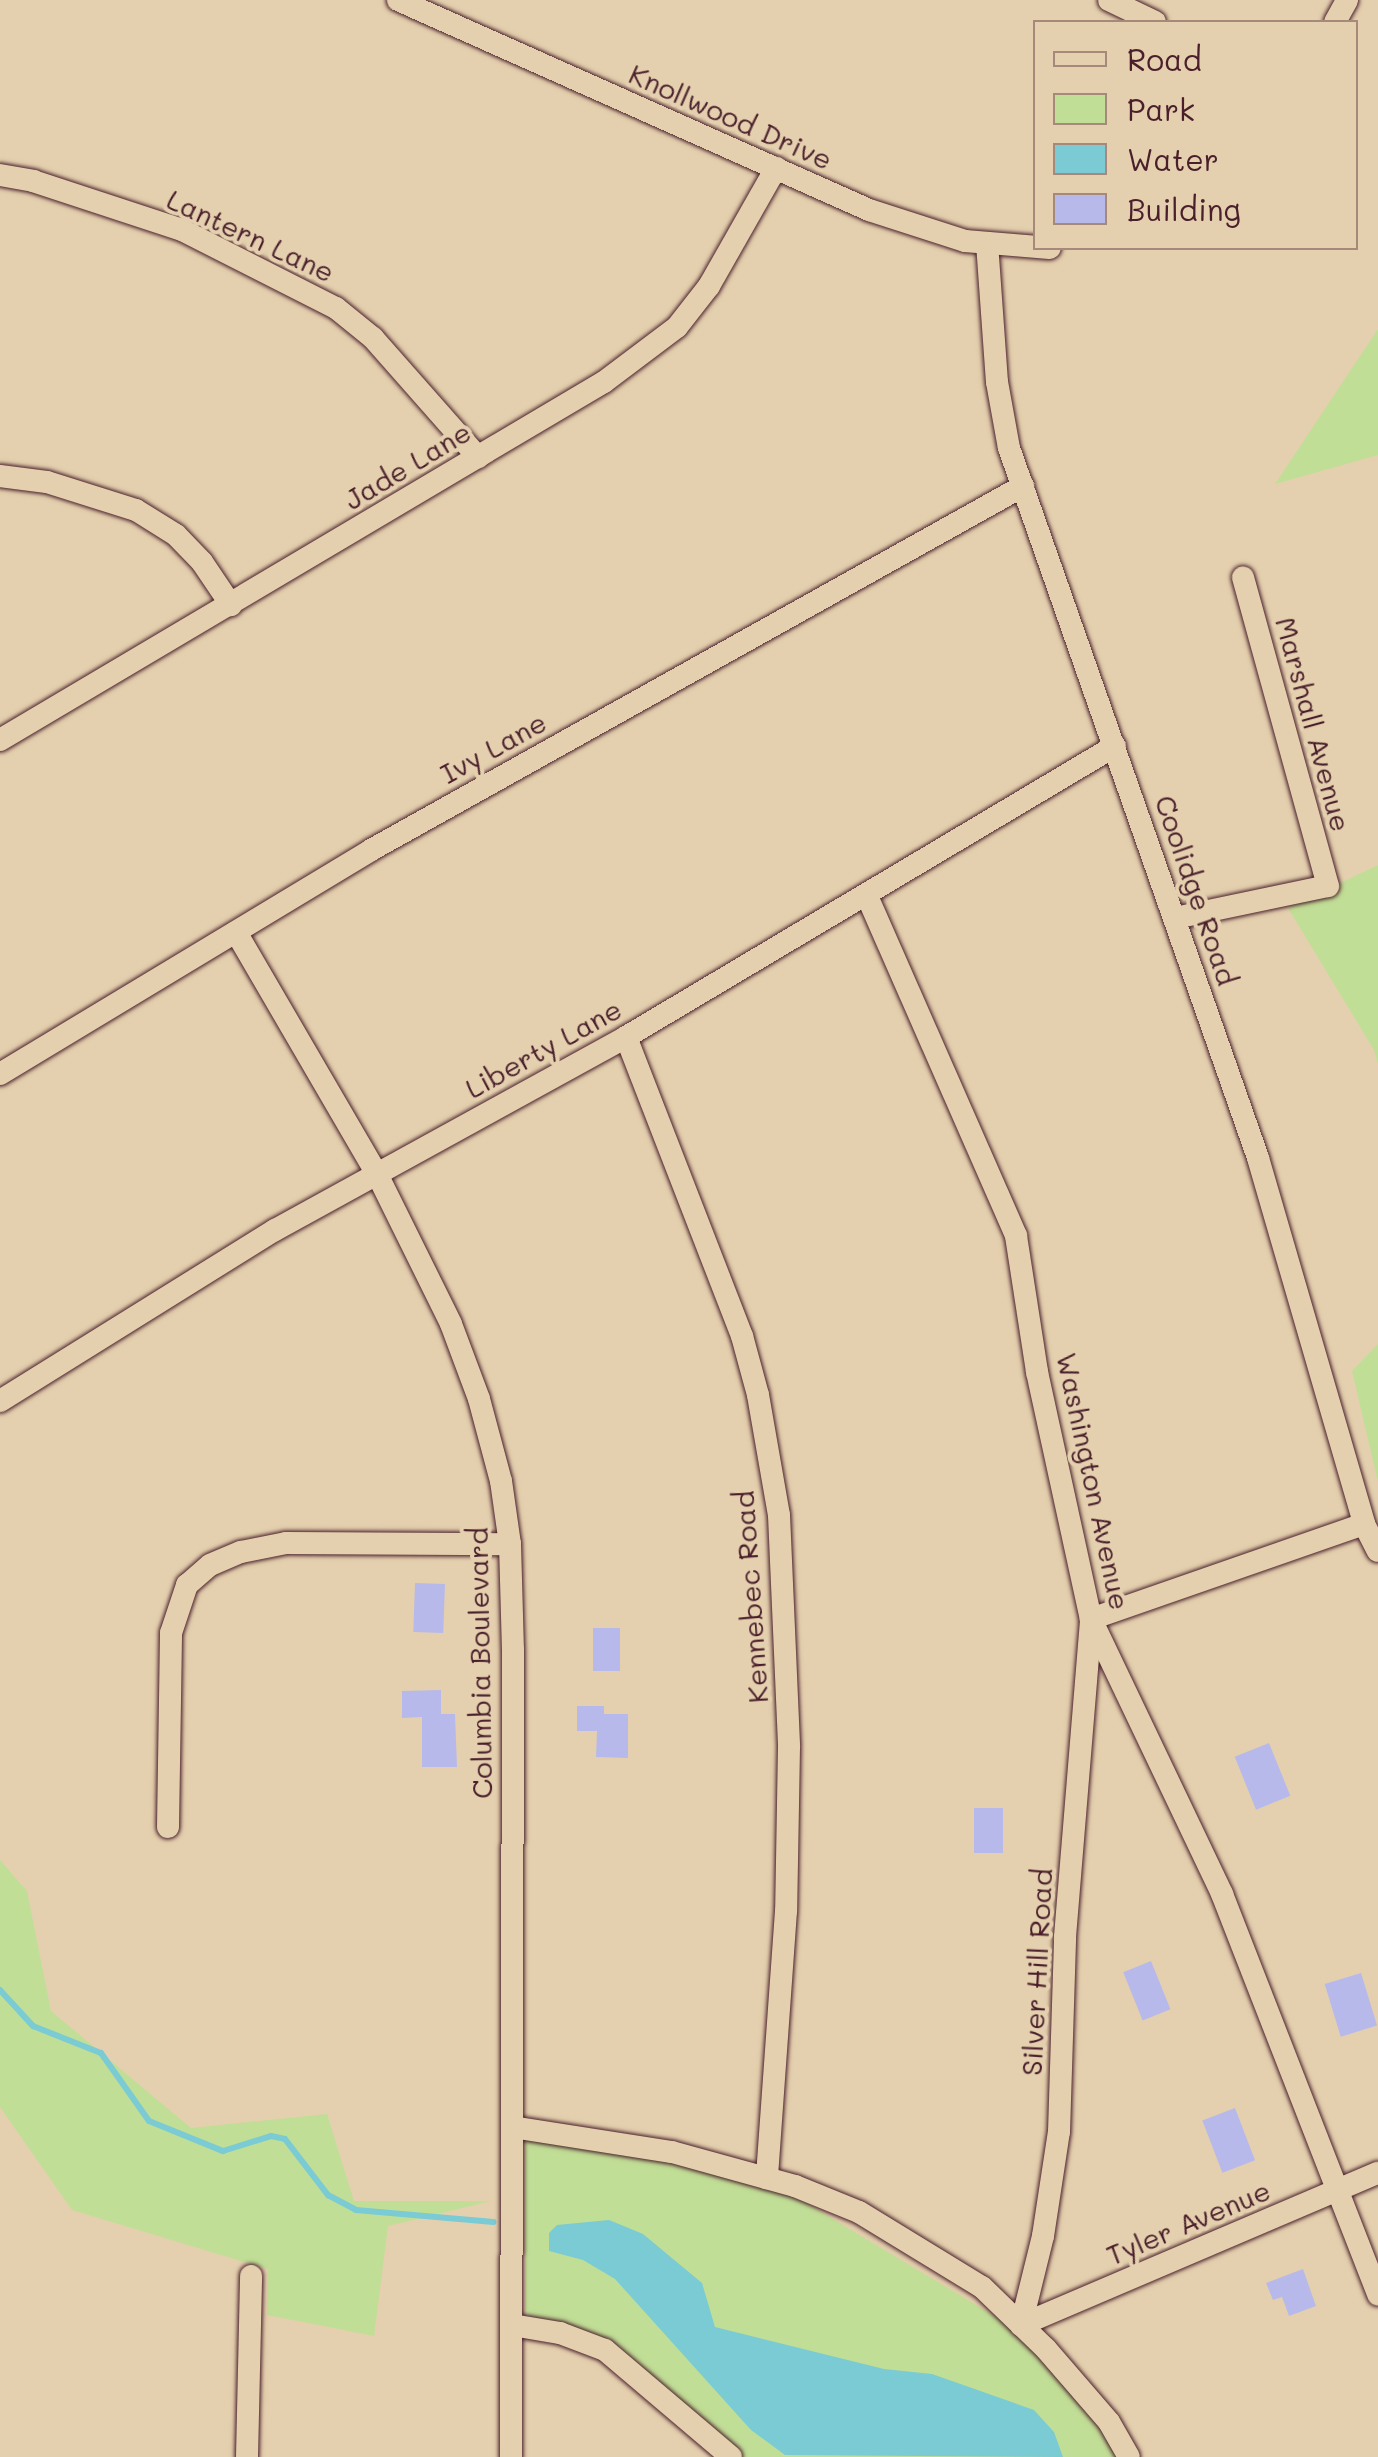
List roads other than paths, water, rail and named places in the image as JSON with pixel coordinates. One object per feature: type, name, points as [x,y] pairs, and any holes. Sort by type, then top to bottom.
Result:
[{"type":"street","name":"Knollwood Drive","points":[[398,0],[868,210],[986,244],[1033,247]]},
{"type":"street","points":[[1109,0],[1152,20]]},
{"type":"street","name":"Jade Lane","points":[[0,740],[604,382],[677,328],[709,286],[776,168]]},
{"type":"street","name":"Lantern Lane","points":[[0,175],[32,180],[182,230],[336,308],[372,338],[478,457]]},
{"type":"street","name":"Coolidge Road","points":[[986,244],[997,382],[1009,448],[1258,1158],[1364,1524],[1378,1551]]},
{"type":"street","points":[[0,476],[48,482],[136,510],[176,535],[202,562],[230,605]]},
{"type":"street","name":"Ivy Lane","points":[[0,1074],[371,850],[1023,486]]},
{"type":"street","name":"Marshall Avenue","points":[[1175,918],[1328,886],[1243,578]]},
{"type":"street","name":"Liberty Lane","points":[[0,1401],[275,1230],[626,1037],[1115,746]]},
{"type":"street","name":"Washington Avenue","points":[[868,896],[1016,1236],[1037,1372],[1091,1619],[1222,1894],[1378,2294]]},
{"type":"street","name":"Columbia Boulevard","points":[[236,932],[377,1174],[452,1324],[480,1399],[501,1481],[510,1544],[510,2457]]},
{"type":"street","name":"Kennebec Road","points":[[626,1037],[742,1336],[779,1515],[789,1748],[787,1856],[767,2178]]},
{"type":"street","points":[[1091,1619],[1364,1524]]},
{"type":"street","points":[[168,1827],[171,1633],[187,1585],[210,1565],[241,1552],[286,1542],[510,1544]]},
{"type":"street","name":"Silver Hill Road","points":[[1020,2325],[1044,2236],[1059,2132],[1064,1937],[1091,1619]]},
{"type":"street","points":[[512,2127],[672,2152],[767,2178],[859,2212],[918,2244],[982,2288],[1110,2422],[1129,2457]]},
{"type":"street","name":"Tyler Avenue","points":[[1020,2325],[1378,2174]]},
{"type":"street","points":[[247,2457],[251,2276]]},
{"type":"street","points":[[512,2326],[560,2333],[605,2350],[731,2457]]},
{"type":"water","points":[[609,2220],[643,2234],[702,2283],[715,2327],[884,2369],[932,2374],[1034,2410],[1054,2432],[1063,2457],[785,2455],[751,2430],[615,2279],[583,2260],[549,2251],[549,2233],[557,2225]]},
{"type":"waterway","points":[[0,1990],[33,2026],[101,2053],[149,2121],[223,2151],[271,2136],[285,2139],[328,2195],[356,2210],[493,2222]]}]
